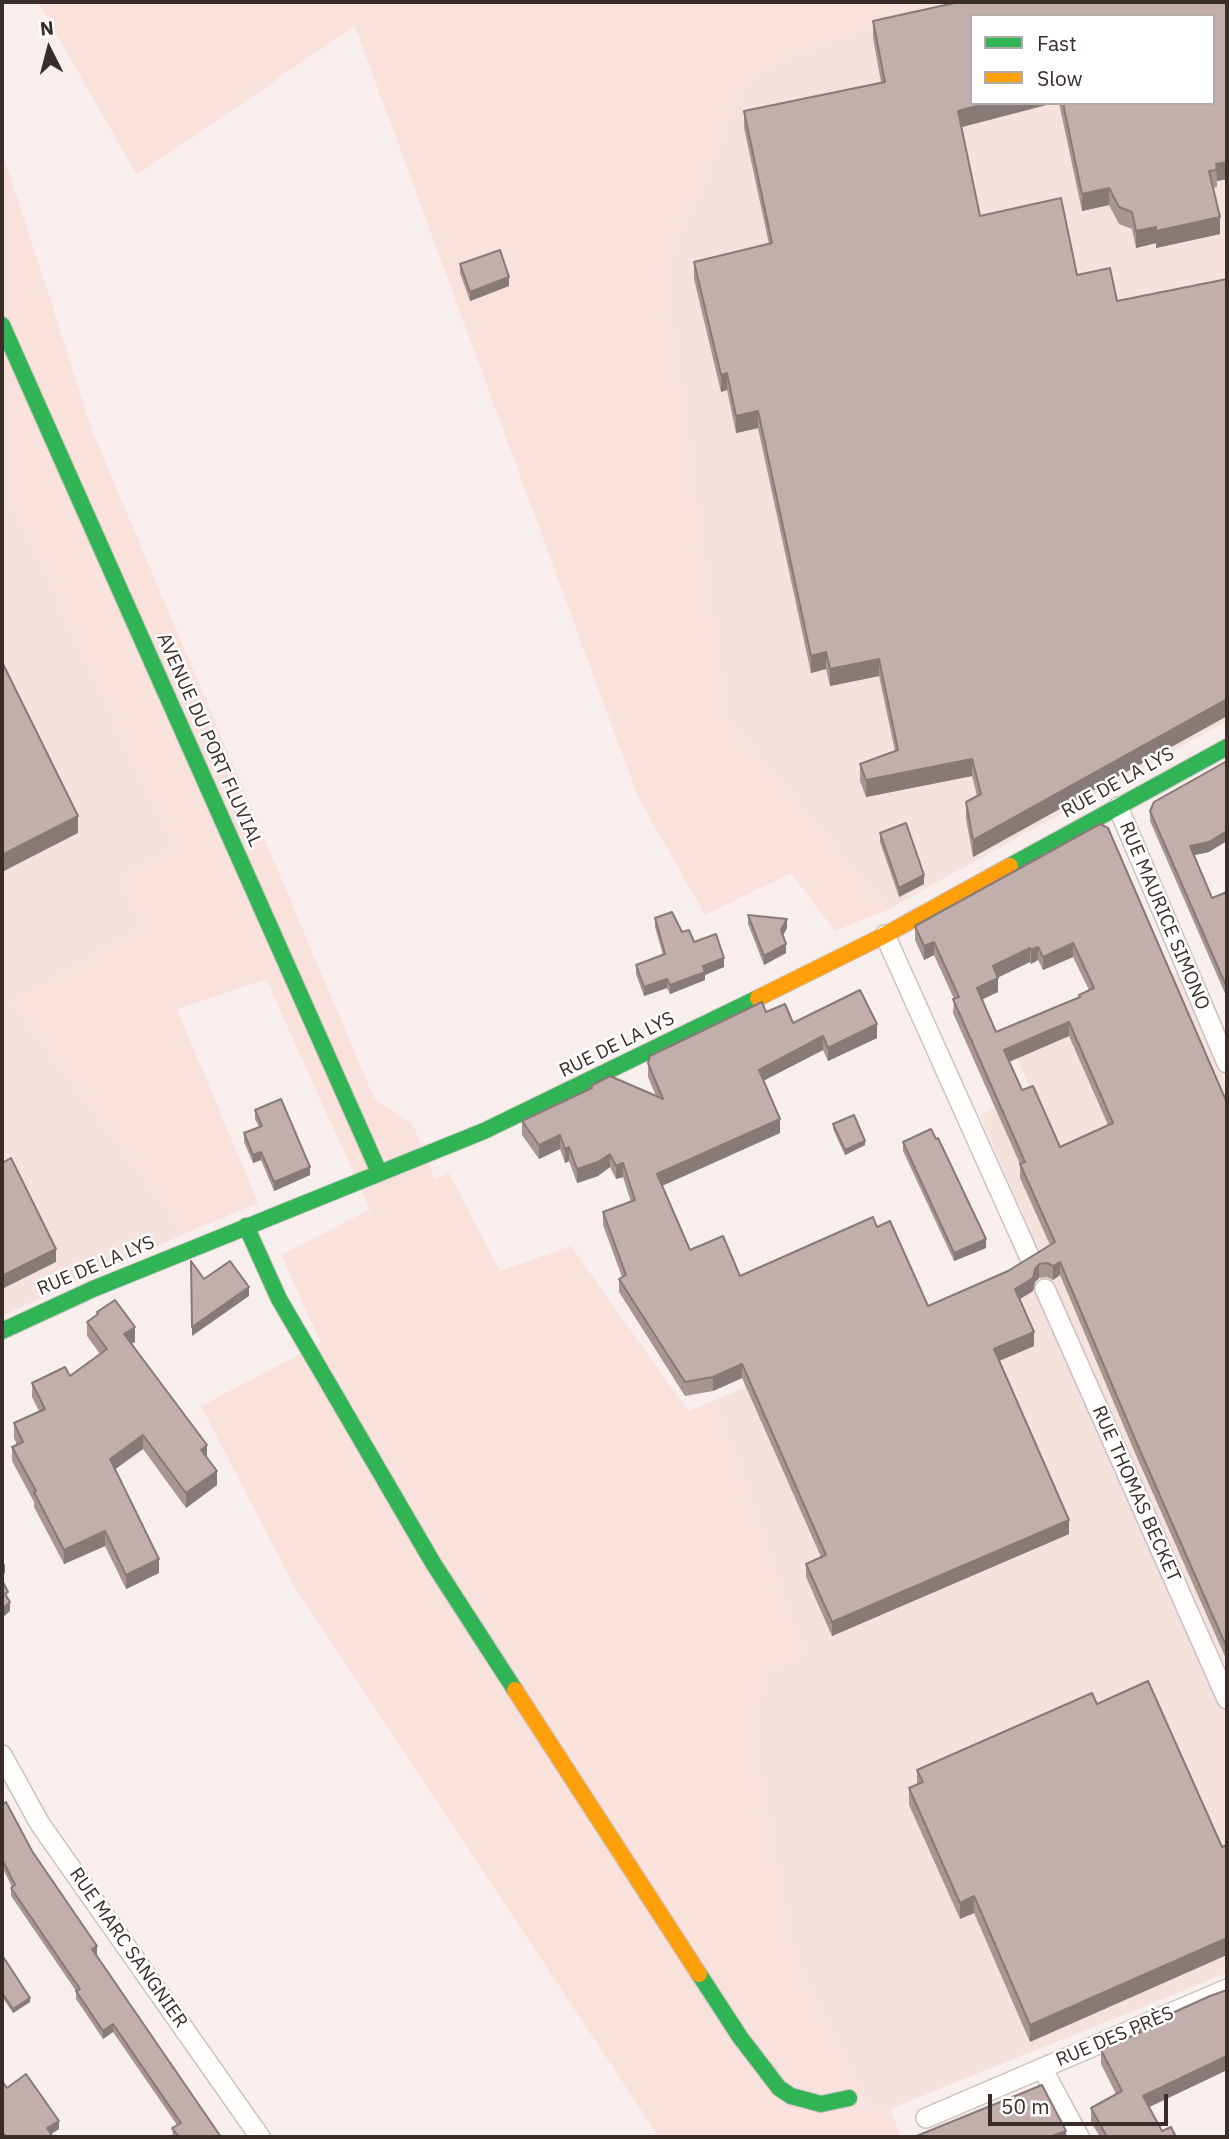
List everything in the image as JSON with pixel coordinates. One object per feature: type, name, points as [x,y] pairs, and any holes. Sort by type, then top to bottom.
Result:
[{"type":"street","name":"AVENUE DU PORT FLUVIAL","points":[[2,325],[379,1172]]},
{"type":"street","name":"RUE DE LA LYS","points":[[2,1331],[83,1293],[496,1126],[561,1096],[885,935],[1227,747]]},
{"type":"street","name":"RUE MAURICE SIMONO","points":[[1118,807],[1227,1063]]},
{"type":"street","points":[[885,935],[1030,1258]]},
{"type":"street","points":[[246,1226],[279,1299],[433,1563],[740,2037],[779,2088],[791,2096],[821,2104],[849,2098]]},
{"type":"street","name":"RUE THOMAS BECKET","points":[[1045,1289],[1227,1699]]},
{"type":"street","name":"RUE MARC SANGNIER","points":[[2,1755],[40,1824],[260,2137]]},
{"type":"street","name":"RUE DES PRÈS","points":[[926,2118],[1227,1989]]},
{"type":"street","points":[[1042,2068],[1079,2137]]},
{"type":"shaded area","points":[[38,2],[923,2],[749,74],[664,271],[726,719],[887,910],[835,931],[791,873],[705,915],[638,797],[355,26],[137,175]]},
{"type":"shaded area","points":[[923,2],[1227,2],[1227,721],[887,910],[726,719],[664,271],[749,74]]},
{"type":"shaded area","points":[[2,150],[93,433],[374,1098],[413,1125],[435,1179],[449,1173],[500,1271],[571,1246],[688,1411],[715,1400],[805,1654],[761,1675],[757,1762],[795,1964],[870,2110],[890,2109],[901,2137],[659,2137],[294,1586],[201,1406],[321,1343],[281,1255],[370,1210],[266,979],[177,1009],[258,1203],[186,1233],[13,1001],[144,928],[123,878],[175,848],[2,477]]},
{"type":"shaded area","points":[[2,477],[175,848],[123,878],[144,928],[13,1002],[186,1233],[2,1316]]},
{"type":"shaded area","points":[[1178,971],[1227,1085],[1227,1973],[890,2109],[870,2110],[795,1964],[757,1762],[761,1675],[804,1654],[715,1400],[995,1281],[1038,1250],[980,1115],[1031,1091],[1008,1036]]},
{"type":"building","points":[[959,2],[1227,2],[1227,162],[1216,164],[1217,170],[1209,171],[1220,217],[1156,231],[1156,227],[1136,231],[1132,212],[1119,207],[1109,188],[1082,194],[1063,105],[1215,105],[1215,14],[970,14],[970,105],[980,105],[958,111],[980,216],[1061,198],[1077,275],[1110,268],[1117,301],[1227,279],[1227,699],[973,840],[966,802],[981,794],[972,759],[866,780],[860,764],[898,750],[879,659],[830,669],[826,652],[811,656],[758,411],[736,416],[727,373],[721,375],[694,262],[772,243],[744,111],[885,82],[873,21]]},
{"type":"building","points":[[500,250],[509,277],[470,292],[460,264]]},
{"type":"building","points":[[2,662],[78,816],[2,855]]},
{"type":"building","points":[[1227,761],[1227,831],[1209,842],[1190,846],[1212,898],[1227,892],[1227,988],[1150,811],[1154,802]]},
{"type":"building","points":[[906,823],[924,875],[899,888],[880,833]]},
{"type":"building","points":[[1100,824],[1108,828],[1227,1103],[1227,1648],[1060,1262],[1053,1266],[1047,1263],[1039,1264],[1033,1278],[1015,1289],[1034,1332],[994,1349],[1069,1520],[832,1622],[806,1564],[826,1555],[742,1364],[713,1377],[685,1382],[619,1279],[626,1275],[603,1212],[635,1200],[623,1163],[616,1166],[610,1154],[598,1162],[577,1169],[569,1147],[565,1149],[560,1135],[539,1145],[522,1121],[592,1088],[591,1086],[610,1076],[663,1099],[648,1063],[650,1056],[762,1002],[766,1012],[785,1004],[793,1023],[860,990],[877,1024],[828,1048],[823,1036],[759,1070],[780,1119],[657,1174],[690,1250],[723,1236],[740,1276],[873,1217],[877,1227],[890,1221],[928,1306],[1008,1271],[1055,1242],[1020,1164],[1025,1162],[953,999],[959,997],[934,942],[924,946],[915,926]],"holes":[[[1073,943],[1094,988],[1079,995],[1080,997],[996,1032],[977,988],[998,978],[993,966],[1030,948],[1031,950],[1038,947],[1043,957]],[[1069,1022],[1113,1123],[1060,1147],[1033,1086],[1022,1090],[1004,1050]]]},
{"type":"building","points":[[672,912],[682,932],[689,930],[694,942],[716,934],[724,958],[703,966],[705,972],[670,985],[667,979],[644,987],[636,965],[665,954],[655,918]]},
{"type":"building","points":[[748,915],[787,919],[781,930],[786,944],[764,956]]},
{"type":"building","points":[[281,1099],[310,1167],[274,1182],[261,1152],[253,1155],[244,1133],[262,1126],[255,1110]]},
{"type":"building","points":[[854,1115],[865,1141],[845,1150],[833,1124]]},
{"type":"building","points":[[931,1129],[936,1139],[938,1138],[986,1239],[954,1253],[903,1142]]},
{"type":"building","points":[[11,1158],[56,1249],[2,1276],[2,1163]]},
{"type":"building","points":[[191,1261],[204,1279],[230,1261],[249,1287],[192,1327]]},
{"type":"building","points":[[115,1300],[135,1327],[124,1334],[207,1445],[201,1450],[217,1471],[186,1493],[143,1435],[110,1459],[159,1559],[126,1575],[105,1531],[64,1550],[12,1447],[23,1442],[14,1423],[45,1409],[32,1383],[65,1367],[70,1376],[107,1349],[87,1322]]},
{"type":"building","points":[[2,1580],[10,1602],[2,1609]]},
{"type":"building","points":[[1148,1681],[1222,1847],[1227,1845],[1227,1938],[1030,2025],[974,1896],[960,1903],[909,1788],[923,1782],[917,1770],[1092,1693],[1097,1704]]},
{"type":"building","points":[[6,1802],[32,1851],[97,1946],[92,1949],[221,2137],[179,2137],[172,2128],[181,2123],[113,2024],[103,2031],[76,1991],[80,1989],[11,1888],[15,1885],[2,1859],[2,1805]]},
{"type":"building","points":[[2,1955],[30,1998],[13,2009],[2,1993]]},
{"type":"building","points":[[1227,1990],[1227,2056],[1143,2096],[1162,2131],[1171,2127],[1176,2137],[1107,2137],[1091,2108],[1122,2091],[1101,2050],[1141,2032],[1139,2028]]},
{"type":"building","points":[[26,2074],[59,2121],[47,2128],[53,2137],[6,2137],[2,2131],[2,2081],[7,2088]]},
{"type":"building","points":[[1042,2085],[1066,2131],[1049,2137],[914,2137]]},
{"type":"traffic: fast","points":[[2,325],[379,1172]]},
{"type":"traffic: fast","points":[[1010,866],[1227,747]]},
{"type":"traffic: fast","points":[[2,1331],[93,1289],[484,1131],[758,998]]},
{"type":"traffic: fast","points":[[246,1226],[279,1299],[433,1563],[515,1690]]},
{"type":"traffic: fast","points":[[699,1974],[740,2037],[779,2088],[791,2096],[821,2104],[849,2098]]},
{"type":"traffic: slow","points":[[758,998],[885,935],[1010,866]]},
{"type":"traffic: slow","points":[[515,1690],[699,1974]]}]
